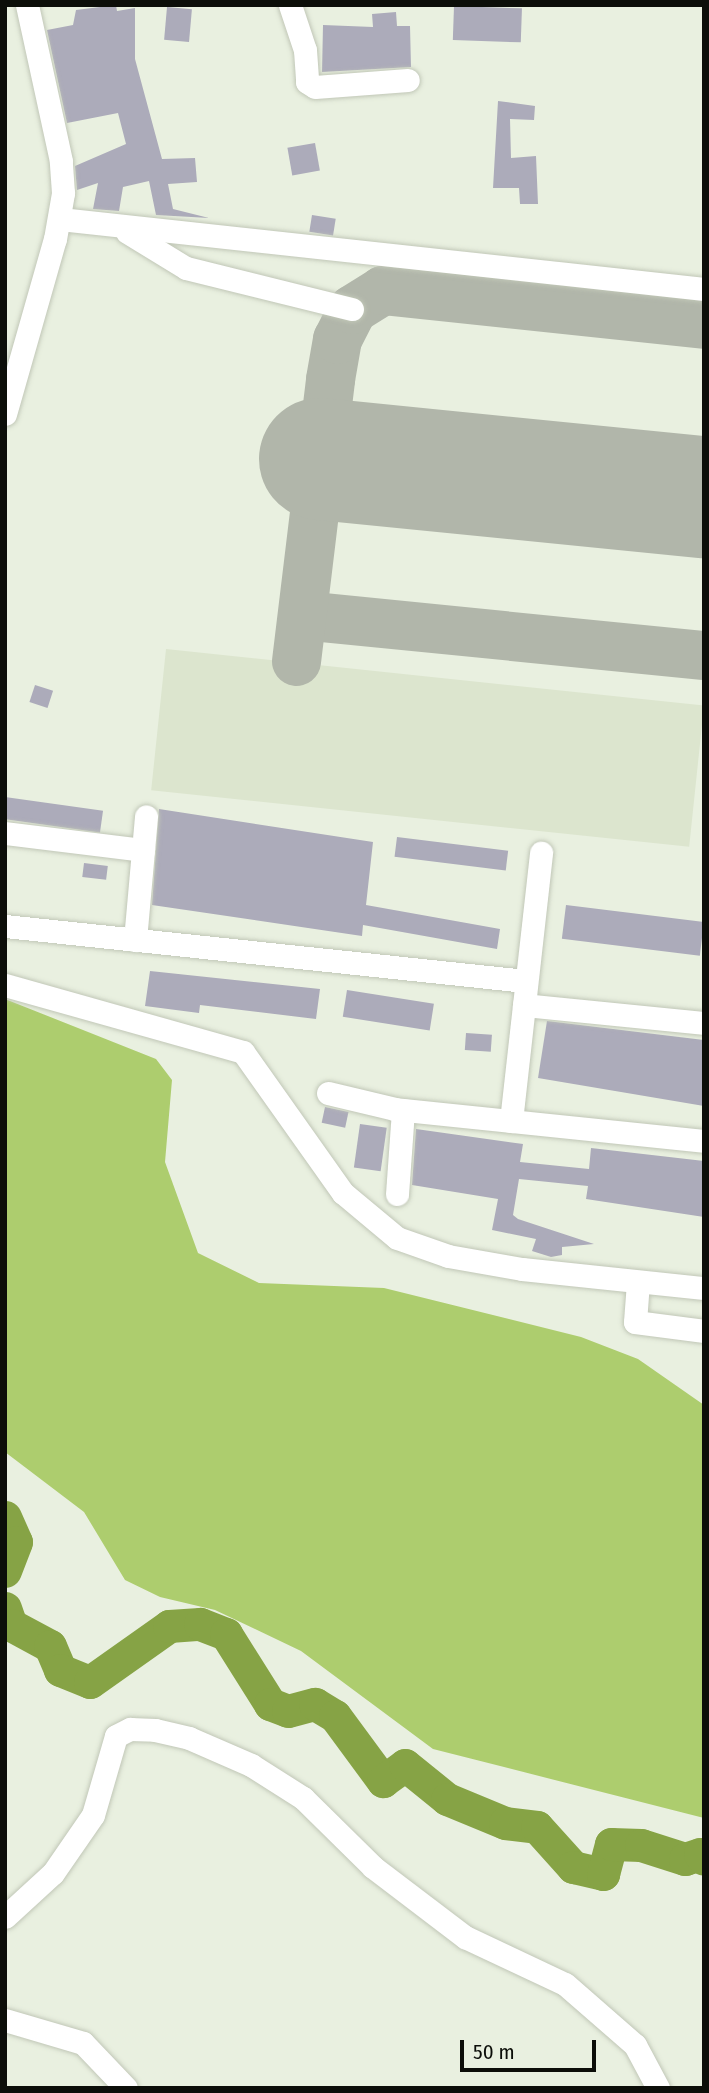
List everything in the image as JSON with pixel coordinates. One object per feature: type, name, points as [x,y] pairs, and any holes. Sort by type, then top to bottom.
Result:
[{"type":"street","points":[[5,414],[60,219],[61,161],[27,5]]},
{"type":"street","points":[[290,5],[305,50],[307,82],[314,87],[408,80]]},
{"type":"street","points":[[60,219],[121,229],[704,289]]},
{"type":"street","points":[[121,229],[186,268],[352,309]]},
{"type":"street","points":[[135,940],[146,816]]},
{"type":"street","points":[[5,833],[143,850]]},
{"type":"street","points":[[511,1121],[541,853]]},
{"type":"street","points":[[5,926],[526,981]]},
{"type":"street","points":[[5,985],[243,1052],[343,1193],[397,1238],[448,1256],[584,1277],[704,1288]]},
{"type":"street","points":[[524,1005],[704,1023]]},
{"type":"street","points":[[328,1093],[403,1110],[704,1141]]},
{"type":"street","points":[[397,1194],[403,1110]]},
{"type":"street","points":[[638,1282],[635,1322],[704,1331]]},
{"type":"street","points":[[5,1917],[53,1873],[93,1815],[116,1736],[130,1729],[155,1730],[189,1738],[251,1765],[303,1798],[373,1867],[466,1937],[565,1983],[635,2045],[657,2088]]},
{"type":"street","points":[[5,2020],[83,2043],[126,2088]]},
{"type":"shaded area","points":[[166,649],[704,706],[689,847],[151,790]]},
{"type":"green space","points":[[5,999],[156,1059],[172,1080],[165,1162],[198,1253],[259,1283],[384,1288],[581,1337],[638,1359],[704,1405],[704,1818],[433,1749],[301,1651],[215,1610],[160,1597],[125,1580],[84,1512],[5,1452]]},
{"type":"building","points":[[116,5],[117,11],[135,8],[135,59],[162,159],[195,158],[197,182],[168,184],[173,209],[209,218],[156,215],[149,181],[123,187],[119,211],[93,209],[98,183],[77,190],[75,166],[126,144],[118,113],[67,123],[47,30],[73,25],[76,10]]},
{"type":"building","points":[[454,6],[522,8],[521,42],[453,40]]},
{"type":"building","points":[[167,7],[192,9],[189,42],[164,40]]},
{"type":"building","points":[[396,12],[397,26],[410,26],[411,67],[322,72],[323,25],[373,27],[372,14]]},
{"type":"building","points":[[498,101],[535,106],[534,120],[510,119],[511,158],[536,156],[538,204],[520,204],[519,188],[493,188]]},
{"type":"building","points":[[315,143],[320,171],[292,175],[287,148]]},
{"type":"building","points":[[312,215],[336,219],[333,236],[309,232]]},
{"type":"building","points":[[35,685],[53,691],[48,708],[29,702]]},
{"type":"building","points":[[5,797],[103,811],[100,833],[5,819]]},
{"type":"building","points":[[159,809],[373,842],[366,905],[500,929],[497,949],[363,925],[362,936],[152,905]]},
{"type":"building","points":[[397,837],[508,851],[506,871],[395,857]]},
{"type":"building","points":[[84,863],[108,866],[106,880],[82,877]]},
{"type":"building","points":[[566,905],[704,922],[700,956],[562,939]]},
{"type":"building","points":[[150,971],[320,989],[316,1019],[200,1005],[199,1013],[145,1006]]},
{"type":"building","points":[[347,990],[434,1004],[430,1030],[343,1017]]},
{"type":"building","points":[[547,1021],[704,1040],[704,1106],[538,1078]]},
{"type":"building","points":[[466,1033],[492,1035],[491,1052],[465,1050]]},
{"type":"building","points":[[325,1107],[348,1112],[345,1128],[322,1123]]},
{"type":"building","points":[[360,1124],[387,1128],[381,1171],[354,1168]]},
{"type":"building","points":[[416,1129],[523,1144],[520,1162],[589,1169],[591,1148],[704,1161],[704,1217],[586,1199],[588,1186],[519,1179],[513,1215],[594,1244],[562,1247],[562,1255],[551,1257],[532,1251],[536,1239],[492,1230],[498,1199],[412,1185]]},
{"type":"waterway","points":[[5,1517],[16,1542],[5,1571]]},
{"type":"waterway","points":[[5,1608],[11,1625],[50,1646],[60,1670],[90,1682],[169,1626],[200,1624],[226,1634],[270,1704],[288,1711],[315,1704],[335,1716],[383,1781],[405,1765],[447,1799],[505,1823],[537,1827],[573,1867],[603,1874],[611,1844],[641,1845],[685,1859],[700,1854],[704,1859]]},
{"type":"taxiway","points":[[296,661],[330,379],[337,339],[352,309],[382,290],[704,324]]},
{"type":"taxiway","points":[[302,615],[704,655]]},
{"type":"runway","points":[[320,459],[704,497]]}]
